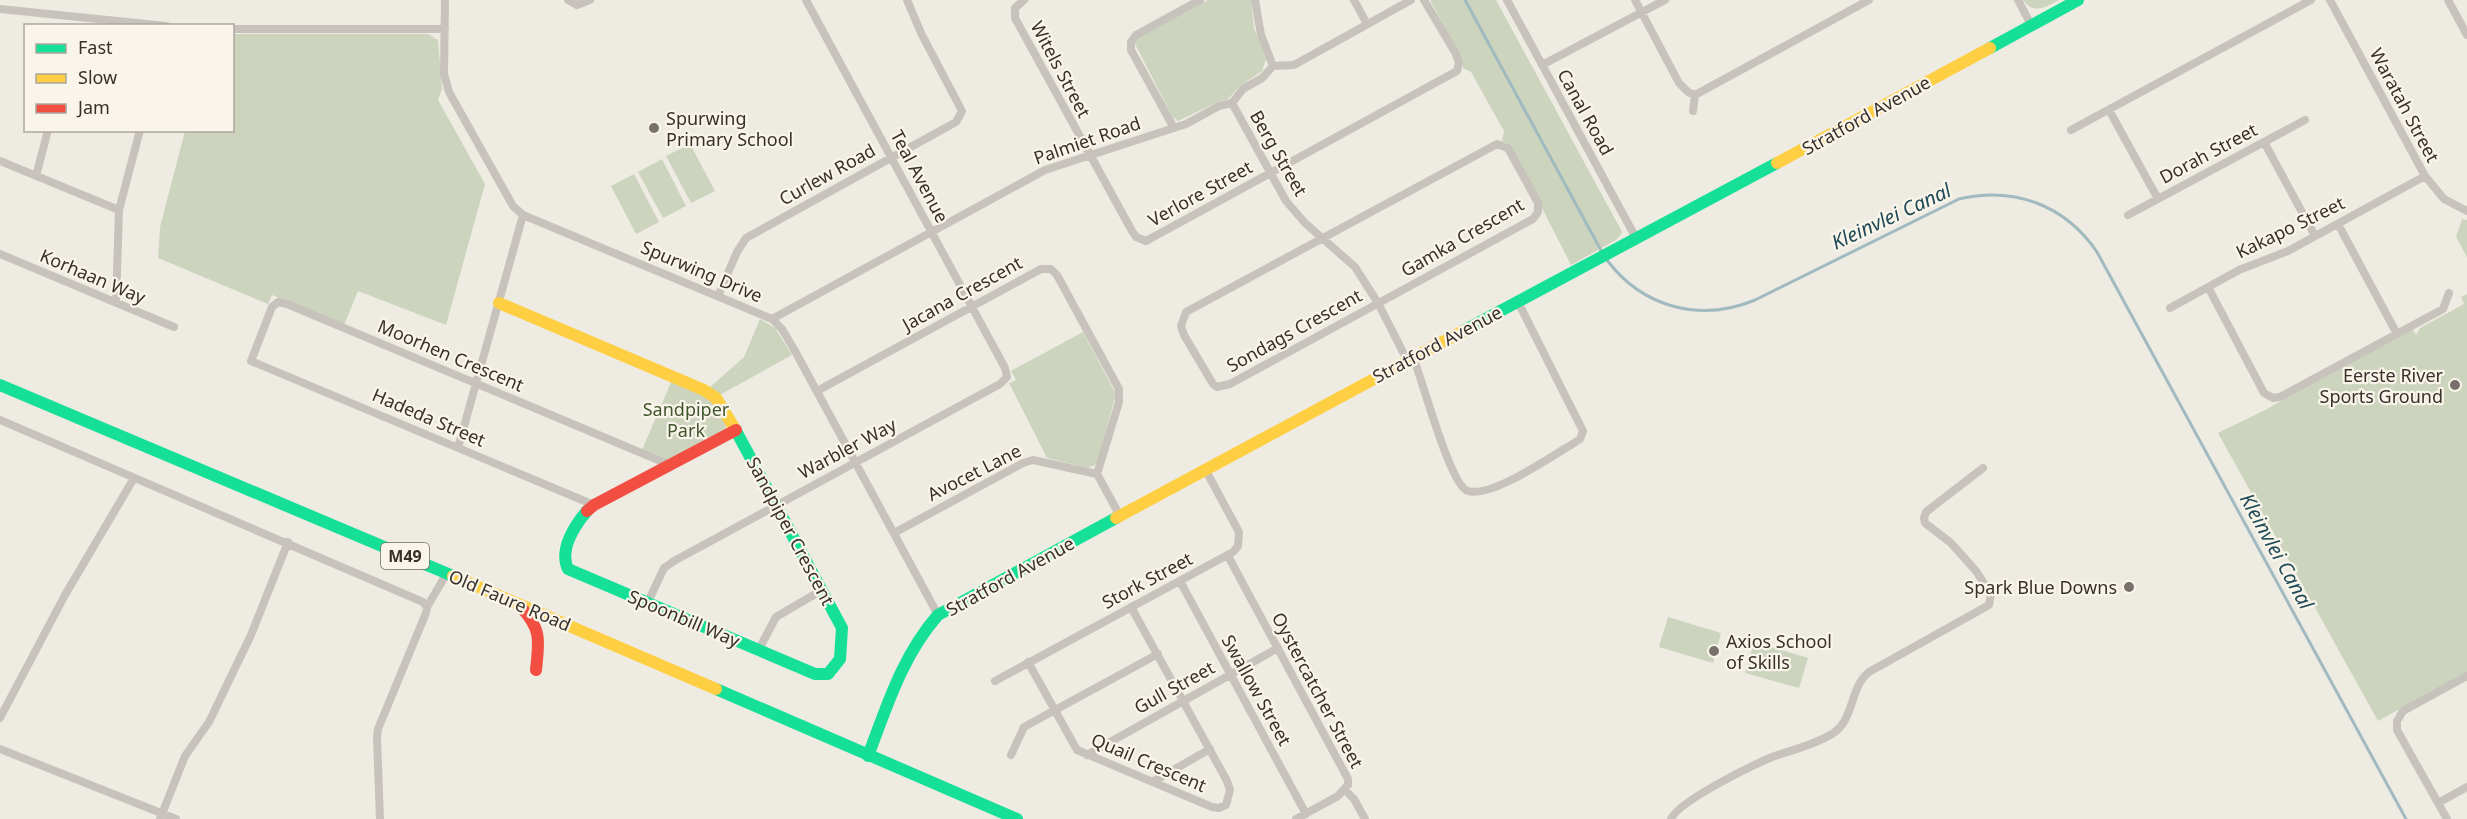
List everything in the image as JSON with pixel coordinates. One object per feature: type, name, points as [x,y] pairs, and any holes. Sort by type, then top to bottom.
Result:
[{"type":"street","name":"Spurwing Drive","points":[[445,0],[444,74],[449,92],[507,198],[523,215],[772,319],[782,329],[817,391],[938,615]]},
{"type":"street","points":[[568,0],[577,5],[590,0]]},
{"type":"street","name":"Teal Avenue","points":[[806,0],[1005,368]]},
{"type":"street","name":"Curlew Road","points":[[718,296],[737,252],[746,238],[956,122],[962,111],[921,33],[907,0]]},
{"type":"street","name":"Witels Street","points":[[1024,0],[1015,8],[1015,18],[1089,154]]},
{"type":"street","points":[[1174,128],[1131,50],[1131,42],[1136,35],[1200,0]]},
{"type":"street","points":[[1255,0],[1261,35],[1274,66]]},
{"type":"street","points":[[1354,0],[1367,24]]},
{"type":"street","name":"Palmiet Road","points":[[772,319],[1045,170],[1174,128],[1219,105],[1232,103],[1243,89],[1262,78],[1274,66],[1294,65],[1411,0]]},
{"type":"street","name":"Canal Road","points":[[1507,0],[1637,240]]},
{"type":"street","points":[[1635,0],[1679,83],[1688,92],[1695,94],[1869,0]]},
{"type":"street","points":[[1542,65],[1665,0]]},
{"type":"street","points":[[2018,0],[2031,26]]},
{"type":"street","name":"Stratford Avenue","points":[[868,756],[907,658],[928,625],[938,615],[1410,358],[1637,240],[2078,0]]},
{"type":"street","points":[[2071,130],[2311,0]]},
{"type":"street","name":"Waratah Street","points":[[2330,0],[2425,176],[2444,199],[2467,211]]},
{"type":"street","points":[[2448,0],[2467,35]]},
{"type":"street","points":[[1269,173],[1456,71],[1458,59],[1426,2]]},
{"type":"street","points":[[0,9],[79,21],[131,24]]},
{"type":"street","points":[[234,29],[445,29]]},
{"type":"street","points":[[1693,111],[1695,94]]},
{"type":"street","name":"Berg Street","points":[[1232,103],[1269,173],[1295,213],[1355,267],[1378,303],[1410,358],[1444,448],[1462,488],[1469,492],[1481,491],[1506,482],[1580,439],[1583,431],[1518,302]]},
{"type":"street","points":[[2109,110],[2158,199]]},
{"type":"street","name":"Dorah Street","points":[[2128,215],[2305,120]]},
{"type":"street","points":[[36,176],[47,132]]},
{"type":"street","points":[[116,303],[119,210],[139,132]]},
{"type":"street","points":[[2264,142],[2315,236]]},
{"type":"street","name":"Gamka Crescent","points":[[1324,238],[1494,145],[1508,148],[1538,203],[1536,216],[1378,303]]},
{"type":"street","name":"Verlore Street","points":[[1089,154],[1132,231],[1136,237],[1146,241],[1269,173]]},
{"type":"street","points":[[0,161],[119,210]]},
{"type":"street","name":"Kakapo Street","points":[[2170,308],[2239,270],[2288,251],[2425,176]]},
{"type":"street","points":[[458,448],[523,215]]},
{"type":"street","points":[[2338,224],[2397,334]]},
{"type":"street","name":"Sondags Crescent","points":[[1324,238],[1186,312],[1181,326],[1184,335],[1213,384],[1217,387],[1230,384],[1378,303]]},
{"type":"street","name":"Korhaan Way","points":[[0,254],[174,327]]},
{"type":"street","name":"Jacana Crescent","points":[[817,391],[1041,269],[1051,270],[1057,276],[1120,393],[1097,474]]},
{"type":"street","points":[[2208,288],[2264,393],[2273,398],[2280,397],[2443,309],[2450,293]]},
{"type":"street","name":"Moorhen Crescent","points":[[251,361],[270,310],[275,304],[283,303],[670,465]]},
{"type":"street","name":"Sandpiper Crescent","points":[[500,303],[704,390],[721,405],[842,628],[843,648],[833,671],[821,675],[815,674]]},
{"type":"street","name":"Hadeda Street","points":[[251,361],[594,505]]},
{"type":"street","name":"Warbler Way","points":[[648,602],[661,574],[669,564],[1003,382],[1007,377],[1005,368]]},
{"type":"street","name":"Old Faure Road","points":[[0,385],[514,601],[1017,819]]},
{"type":"street","points":[[0,420],[416,597],[427,608]]},
{"type":"street","points":[[594,505],[736,430]]},
{"type":"street","name":"Avocet Lane","points":[[894,533],[1028,461],[1038,460],[1097,474]]},
{"type":"street","points":[[1671,819],[1682,805],[1752,766],[1833,734],[1845,722],[1859,684],[1869,672],[1989,605],[1991,594],[1980,577],[1952,543],[1925,523],[1924,518],[1926,512],[1983,468]]},
{"type":"street","points":[[1205,469],[1239,532],[1238,546],[1228,556]]},
{"type":"street","points":[[1097,474],[1120,516]]},
{"type":"street","points":[[0,718],[65,596],[134,478]]},
{"type":"street","name":"Spoonbill Way","points":[[594,505],[580,519],[564,554],[564,561],[568,568],[815,674]]},
{"type":"street","points":[[161,816],[185,756],[209,722],[251,635],[288,542]]},
{"type":"street","name":"Stork Street","points":[[994,681],[1228,556]]},
{"type":"street","name":"Oystercatcher Street","points":[[1228,556],[1346,773],[1348,785],[1345,790],[1296,819]]},
{"type":"street","points":[[380,819],[378,729],[427,608],[447,573]]},
{"type":"street","name":"Swallow Street","points":[[1180,582],[1306,814]]},
{"type":"street","points":[[759,649],[776,617],[822,590]]},
{"type":"street","points":[[514,601],[539,629],[536,670]]},
{"type":"street","name":"Quail Crescent","points":[[1028,662],[1077,750],[1212,807],[1219,808],[1226,805],[1230,790],[1210,749],[1131,607]]},
{"type":"street","name":"Gull Street","points":[[1087,755],[1278,648]]},
{"type":"street","points":[[1011,755],[1024,727],[1158,654]]},
{"type":"street","points":[[2446,819],[2397,730],[2397,721],[2403,711],[2467,676]]},
{"type":"street","points":[[0,749],[161,816],[176,819]]},
{"type":"street","points":[[1154,781],[1210,749]]},
{"type":"street","points":[[2438,803],[2467,787]]},
{"type":"street","points":[[1345,790],[1354,799],[1365,819]]},
{"type":"green space","points":[[1208,0],[1251,0],[1254,28],[1266,59],[1262,71],[1239,87],[1228,99],[1178,121],[1172,116],[1135,44],[1139,37]]},
{"type":"green space","points":[[1430,0],[1496,0],[1621,230],[1622,233],[1616,240],[1571,265],[1510,145],[1502,141],[1504,131],[1471,72],[1463,68],[1462,60]]},
{"type":"green space","points":[[2023,0],[2059,0],[2045,7],[2035,8],[2027,5]]},
{"type":"green space","points":[[234,34],[428,34],[438,40],[442,89],[438,100],[485,184],[446,325],[358,291],[344,325],[272,295],[268,304],[158,258],[160,227],[185,132],[234,132]]},
{"type":"green space","points":[[690,144],[715,191],[691,203],[666,156]]},
{"type":"green space","points":[[662,159],[686,206],[663,218],[638,172]]},
{"type":"green space","points":[[634,174],[659,222],[636,234],[611,186]]},
{"type":"green space","points":[[2462,219],[2467,220],[2467,257],[2456,237]]},
{"type":"green space","points":[[2467,294],[2467,672],[2378,721],[2218,433],[2267,409],[2411,326],[2416,335],[2420,328],[2464,304],[2461,297]]},
{"type":"green space","points":[[760,319],[775,328],[792,355],[718,396],[708,389],[744,357]]},
{"type":"green space","points":[[1083,332],[1116,394],[1097,464],[1088,468],[1047,458],[1009,383],[1016,380],[1011,371]]},
{"type":"green space","name":"Sandpiper Park","points":[[672,380],[689,387],[715,403],[727,424],[725,430],[667,460],[642,450]]},
{"type":"green space","points":[[1668,617],[1721,633],[1713,663],[1659,647]]},
{"type":"green space","points":[[1754,642],[1808,658],[1799,688],[1745,673]]},
{"type":"waterway","name":"Kleinvlei Canal","points":[[1465,0],[1603,254]]},
{"type":"waterway","name":"Kleinvlei Canal","points":[[1607,260],[1621,276],[1637,289],[1655,299],[1693,310],[1714,310],[1734,307],[1755,300],[1959,199],[1999,195],[2018,198],[2037,203],[2070,222],[2097,252],[2406,819]]},
{"type":"traffic: fast","points":[[1990,48],[2078,0]]},
{"type":"traffic: fast","points":[[1463,331],[1777,163]]},
{"type":"traffic: fast","points":[[0,385],[453,576]]},
{"type":"traffic: fast","points":[[587,511],[569,539],[565,554],[568,569],[815,674],[828,674],[840,659],[842,628],[735,429]]},
{"type":"traffic: fast","points":[[868,756],[905,664],[925,631],[938,615],[1116,518]]},
{"type":"traffic: fast","points":[[716,689],[1017,819]]},
{"type":"traffic: slow","points":[[1777,163],[1990,48]]},
{"type":"traffic: slow","points":[[499,303],[704,390],[716,398],[735,429]]},
{"type":"traffic: slow","points":[[1116,518],[1463,331]]},
{"type":"traffic: slow","points":[[453,576],[716,689]]},
{"type":"traffic: jam","points":[[587,511],[594,505],[736,430]]},
{"type":"traffic: jam","points":[[521,607],[533,622],[538,636],[536,670]]},
{"type":"place","name":"Spurwing Primary School","points":[[654,128]]},
{"type":"place","name":"Eerste River Sports Ground","points":[[2455,385]]},
{"type":"place","name":"Spark Blue Downs","points":[[2129,587]]},
{"type":"place","name":"Axios School of Skills","points":[[1714,651]]}]
